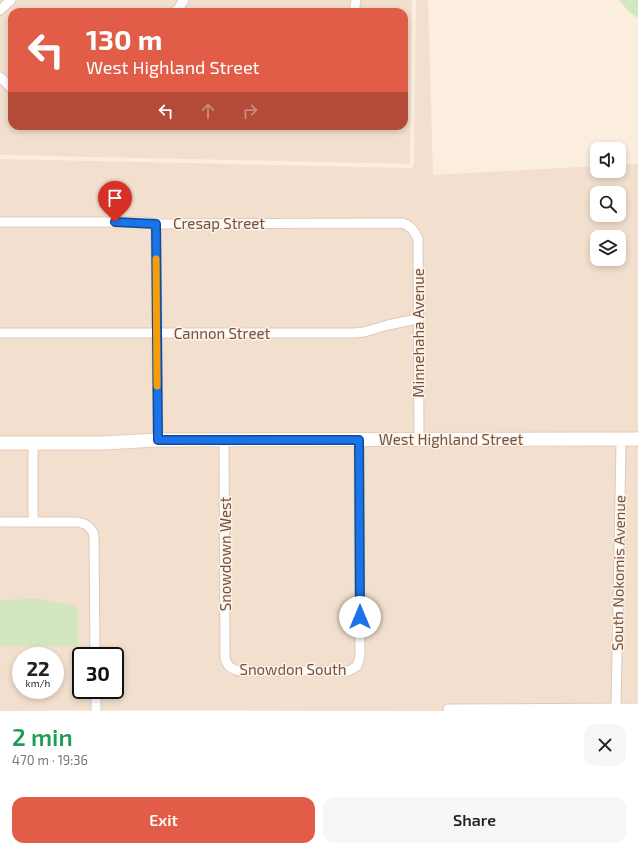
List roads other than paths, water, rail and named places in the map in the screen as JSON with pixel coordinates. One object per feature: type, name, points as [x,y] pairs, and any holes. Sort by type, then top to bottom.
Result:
[{"type":"street","points":[[0,10],[11,0]]},
{"type":"street","points":[[0,77],[8,85]]},
{"type":"street","name":"Cresap Street","points":[[0,222],[144,222],[156,224],[403,223],[413,229]]},
{"type":"street","points":[[156,224],[158,440]]},
{"type":"street","name":"Minnehaha Avenue","points":[[413,229],[418,239],[417,319],[419,439]]},
{"type":"street","name":"Cannon Street","points":[[0,333],[354,333],[417,319]]},
{"type":"street","name":"South Nokomis Avenue","points":[[616,708],[622,439]]},
{"type":"street","name":"West Highland Street","points":[[0,443],[102,443],[158,440],[638,439]]},
{"type":"street","name":"Snowdown West","points":[[224,440],[225,658],[229,667]]},
{"type":"street","name":"Snowdon South","points":[[229,667],[233,670],[239,671],[349,671],[356,666],[360,656],[359,440]]},
{"type":"street","points":[[33,443],[33,522]]},
{"type":"street","points":[[0,522],[77,522],[85,524],[93,532],[95,560],[96,647]]},
{"type":"street","points":[[96,699],[96,711]]},
{"type":"street","points":[[448,709],[517,710],[638,708]]}]
